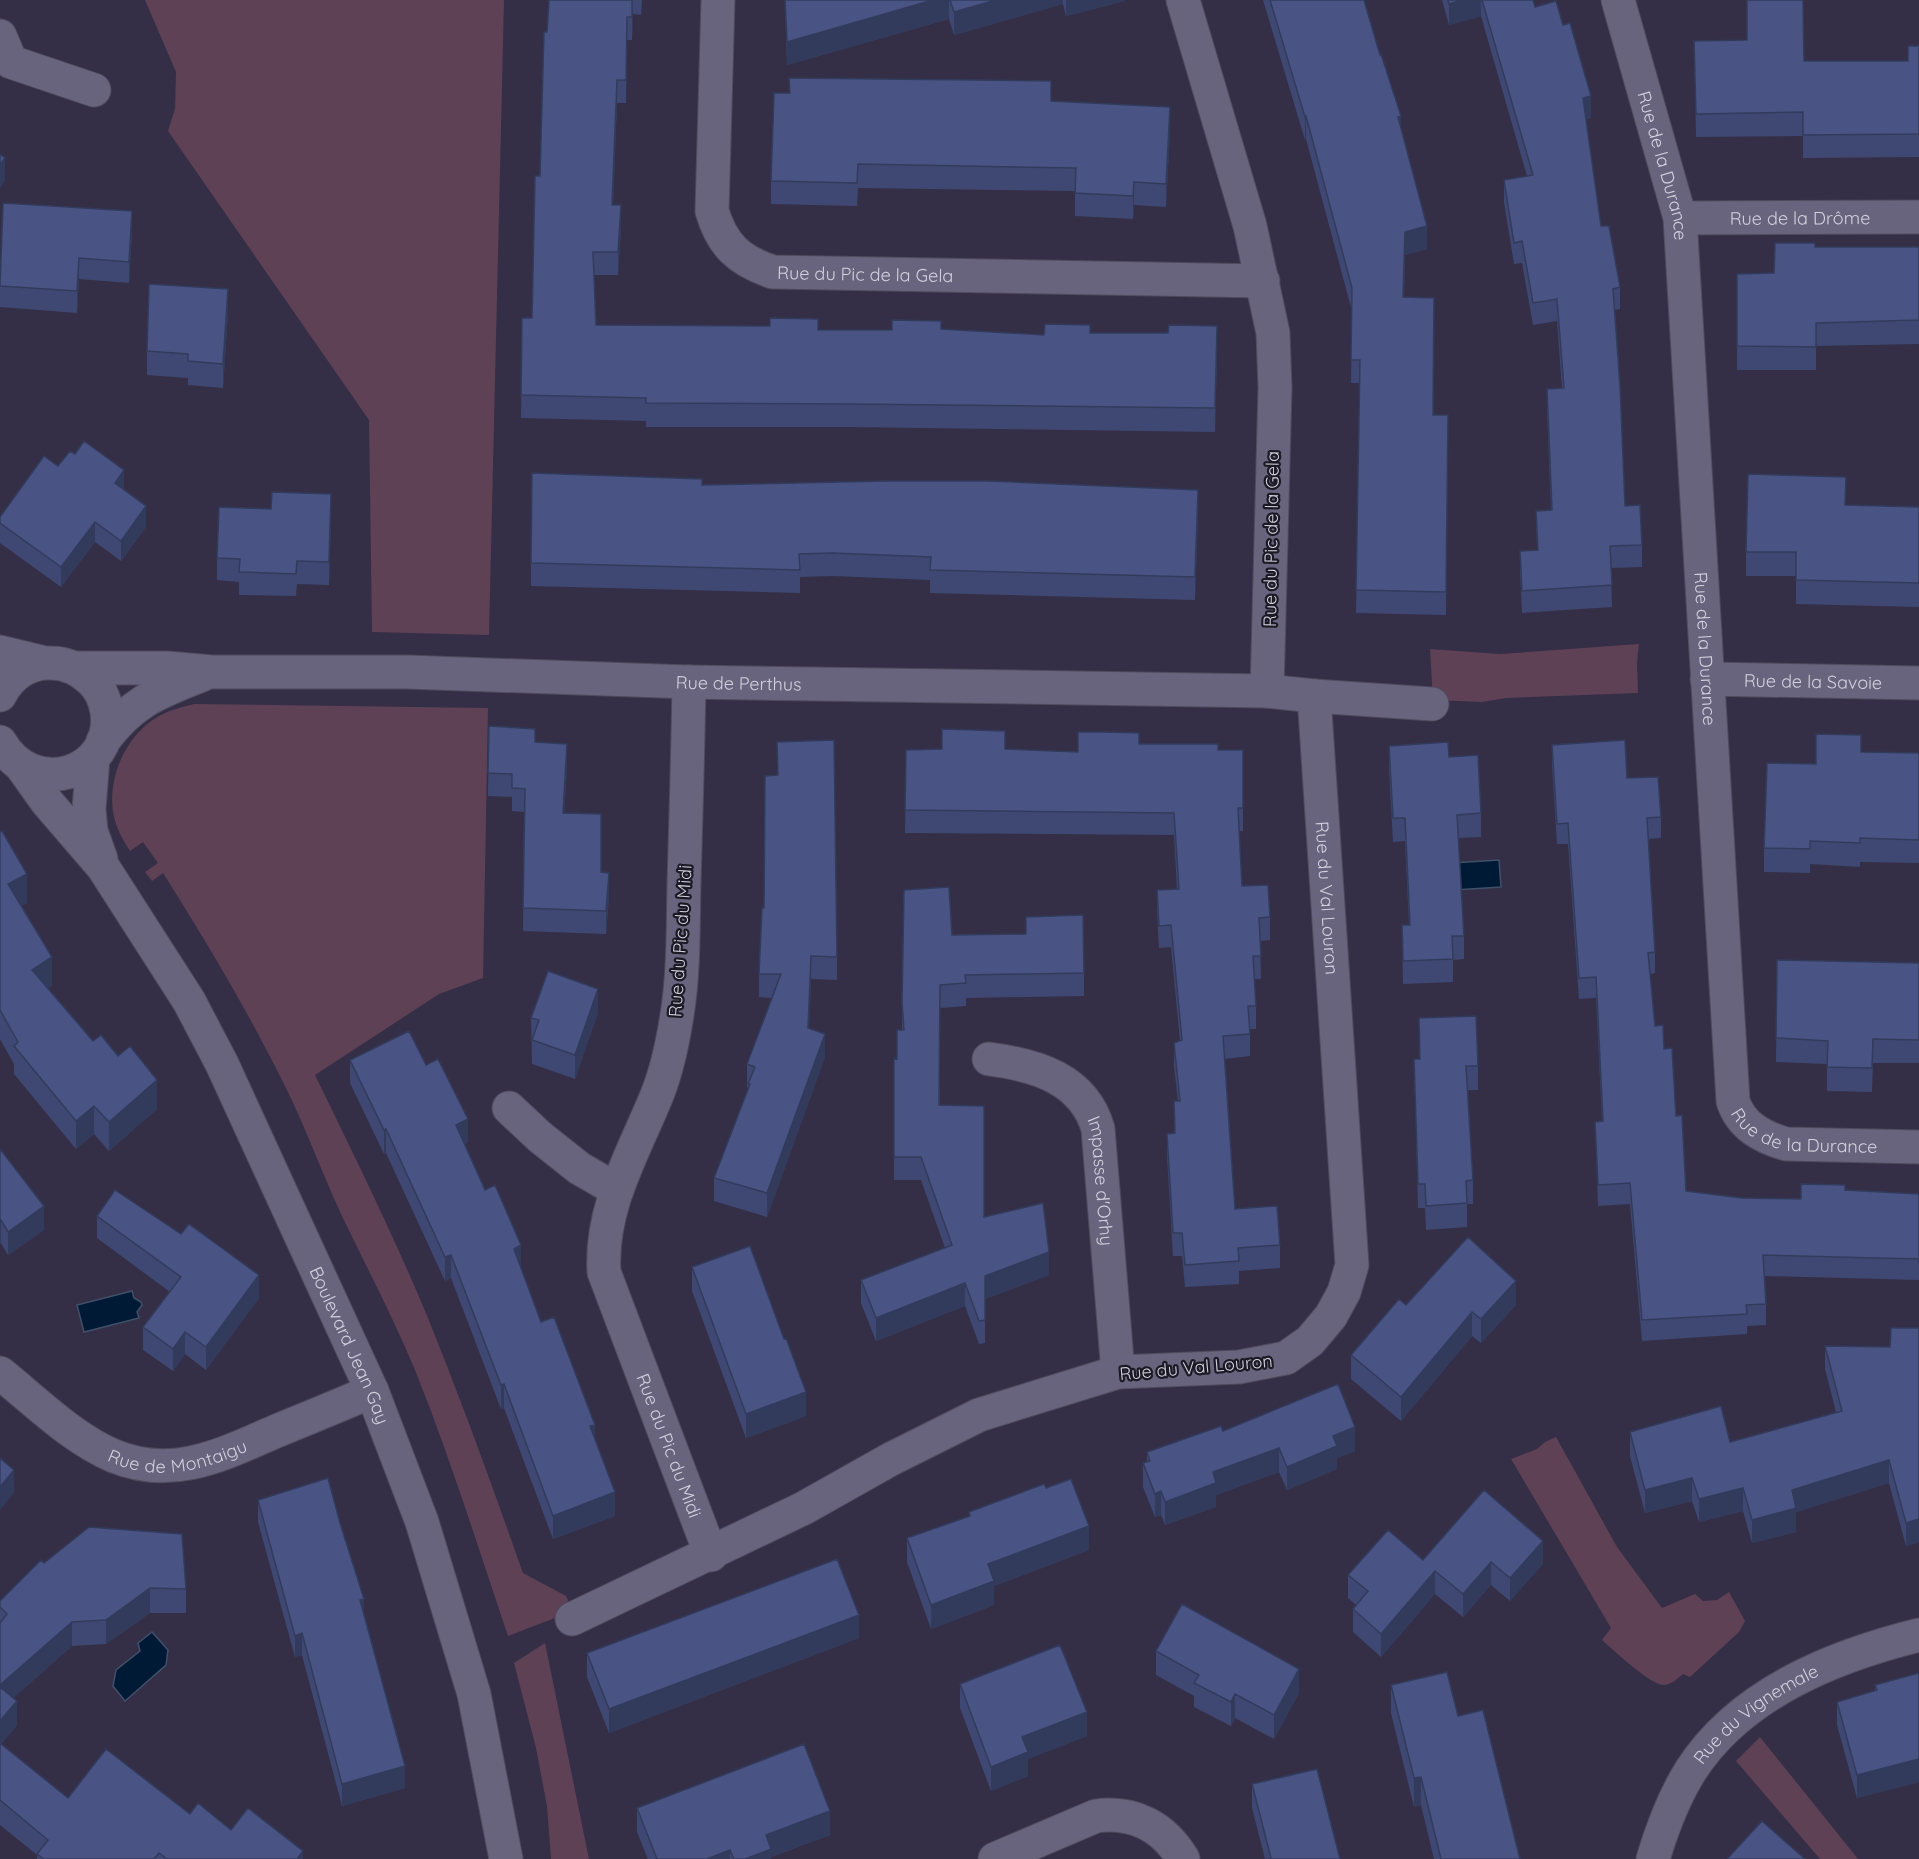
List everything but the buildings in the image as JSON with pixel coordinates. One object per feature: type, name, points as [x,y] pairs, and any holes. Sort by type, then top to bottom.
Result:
[{"type":"street","name":"Rue du Pic de la Gela","points":[[718,0],[711,210],[719,234],[733,250],[752,263],[773,272],[1263,281]]},
{"type":"street","name":"Rue du Pic de la Gela","points":[[1183,0],[1250,226],[1273,333],[1275,388],[1267,691]]},
{"type":"street","name":"Rue de la Durance","points":[[1618,0],[1680,218],[1732,1101],[1742,1120],[1768,1138],[1786,1144],[1919,1147]]},
{"type":"street","points":[[0,36],[11,62],[94,90]]},
{"type":"street","name":"Rue de la Drôme","points":[[1680,218],[1919,218]]},
{"type":"street","points":[[0,652],[41,662]]},
{"type":"street","points":[[0,695],[5,684],[21,670],[41,662]]},
{"type":"street","name":"Rue de Perthus","points":[[41,662],[62,663],[75,668],[167,668],[212,672],[407,672],[689,682],[1267,691]]},
{"type":"street","name":"Boulevard Jean Gay","points":[[75,668],[82,671],[97,686],[105,703],[108,722],[98,749],[89,809],[91,831],[103,867]]},
{"type":"street","name":"Rue de Perthus","points":[[98,749],[118,720],[136,705],[157,693],[212,672]]},
{"type":"street","name":"Rue de la Savoie","points":[[1707,679],[1919,683]]},
{"type":"street","name":"Rue du Pic du Midi","points":[[689,682],[682,964],[677,1015],[661,1084],[635,1143],[612,1205],[605,1239],[604,1272],[711,1555]]},
{"type":"street","points":[[1267,691],[1432,704]]},
{"type":"street","name":"Rue du Val Louron","points":[[711,1555],[979,1414],[1118,1372],[1239,1367],[1286,1358],[1299,1350],[1331,1316],[1348,1281],[1352,1265],[1314,696]]},
{"type":"street","name":"Boulevard Jean Gay","points":[[0,742],[7,755],[22,768],[103,867],[189,1001],[222,1064],[372,1391],[422,1522],[474,1694],[506,1859]]},
{"type":"street","points":[[22,768],[39,774],[59,775],[77,769],[98,749]]},
{"type":"street","name":"Impasse d'Orhy","points":[[989,1059],[1027,1066],[1062,1081],[1074,1089],[1093,1113],[1098,1129],[1118,1372]]},
{"type":"street","points":[[509,1107],[540,1137],[579,1168],[617,1190]]},
{"type":"street","name":"Rue de Montaigu","points":[[0,1373],[82,1439],[99,1449],[126,1460],[163,1466],[190,1464],[217,1456],[372,1391]]},
{"type":"street","points":[[572,1619],[711,1555]]},
{"type":"street","name":"Rue du Vignemale","points":[[1653,1859],[1672,1805],[1691,1770],[1711,1744],[1732,1723],[1787,1684],[1831,1663],[1883,1644],[1919,1635]]},
{"type":"street","points":[[995,1859],[1096,1816],[1111,1814],[1137,1818],[1148,1824],[1168,1839],[1183,1859]]},
{"type":"shaded area","points":[[145,0],[504,0],[489,635],[372,632],[369,420],[168,131],[175,109],[176,72]]},
{"type":"shaded area","points":[[1639,644],[1638,693],[1506,698],[1482,702],[1433,700],[1430,649],[1500,654]]},
{"type":"shaded area","points":[[194,704],[488,708],[483,978],[439,994],[315,1075],[388,1226],[428,1318],[523,1573],[566,1596],[573,1611],[508,1636],[452,1469],[415,1370],[341,1214],[287,1090],[228,980],[163,873],[152,881],[145,872],[158,863],[143,842],[130,851],[115,822],[112,803],[116,774],[121,760],[136,735],[159,716]]},
{"type":"shaded area","points":[[1556,1437],[1617,1547],[1662,1608],[1695,1594],[1703,1601],[1717,1600],[1729,1592],[1745,1621],[1739,1632],[1690,1677],[1683,1674],[1669,1684],[1657,1683],[1632,1666],[1602,1640],[1611,1628],[1511,1459],[1537,1449]]},
{"type":"shaded area","points":[[545,1643],[589,1859],[551,1859],[547,1806],[536,1748],[514,1663]]},
{"type":"shaded area","points":[[1760,1737],[1858,1859],[1820,1859],[1736,1761]]},
{"type":"water","points":[[1499,860],[1501,887],[1438,891],[1436,864]]},
{"type":"water","points":[[132,1291],[134,1298],[142,1305],[137,1312],[139,1318],[84,1332],[77,1305]]},
{"type":"water","points":[[152,1632],[168,1650],[166,1665],[125,1701],[113,1686],[116,1670],[140,1651],[138,1643]]}]
